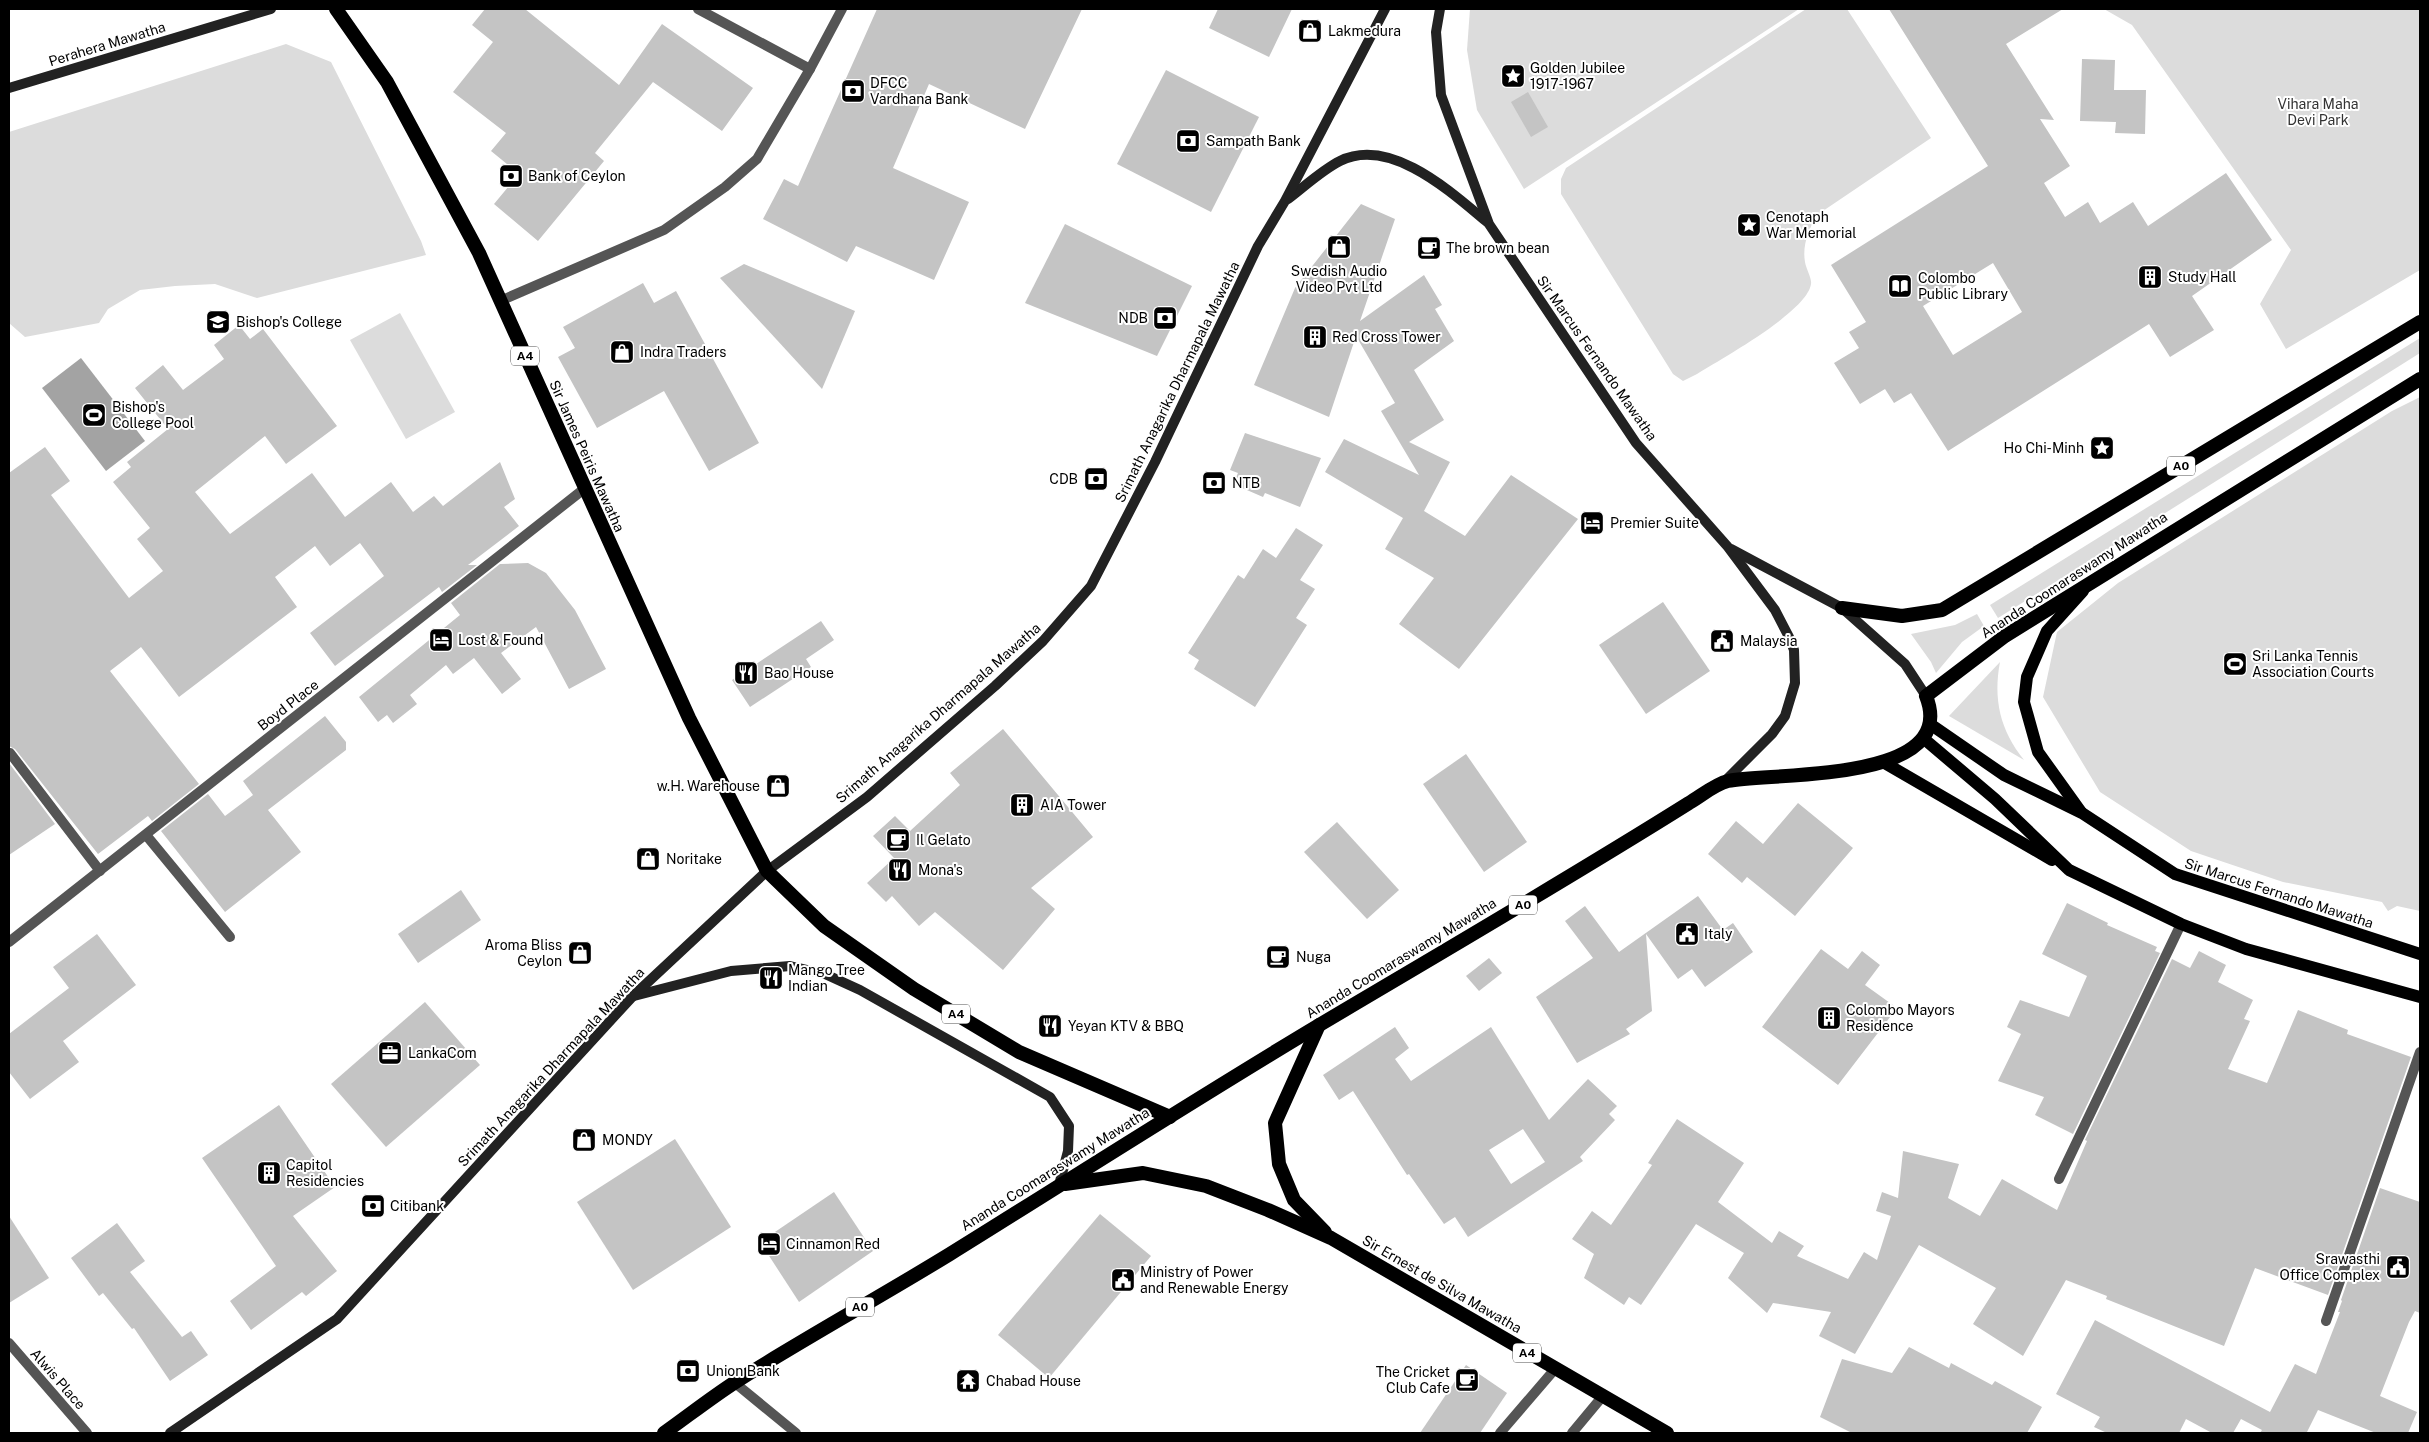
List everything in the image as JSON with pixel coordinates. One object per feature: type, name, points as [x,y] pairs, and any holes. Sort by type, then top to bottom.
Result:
[{"type":"highway","name":"Sir James Peiris Mawatha","points":[[336,9],[387,82],[479,253],[689,718],[767,871]]},
{"type":"highway","name":"A0","points":[[1842,608],[1902,616],[1942,610],[2420,322]]},
{"type":"highway","name":"Ananda Coomaraswamy Mawatha","points":[[1926,696],[2005,636],[2420,379]]},
{"type":"highway","points":[[1926,696],[1932,714],[1930,724]]},
{"type":"highway","name":"Ananda Coomaraswamy Mawatha","points":[[664,1433],[735,1383],[947,1256],[1319,1025],[1575,875],[1725,781],[1860,769],[1883,762],[1904,752],[1923,738],[1930,724]]},
{"type":"highway","name":"A4","points":[[767,871],[824,926],[922,994],[1019,1052],[1170,1117]]},
{"type":"highway","name":"Sir Ernest de Silva Mawatha","points":[[1319,1025],[1275,1123],[1279,1164],[1294,1200],[1331,1238]]},
{"type":"highway","name":"Sir Ernest de Silva Mawatha","points":[[1059,1185],[1143,1173],[1206,1186],[1268,1210],[1331,1238],[1667,1433]]},
{"type":"main road","name":"Perahera Mawatha","points":[[9,88],[271,9]]},
{"type":"main road","name":"Srimath Anagarika Dharmapala Mawatha","points":[[170,1433],[337,1319],[632,997],[767,871],[867,797],[1044,642],[1091,586],[1156,462],[1258,246],[1285,201],[1385,9]]},
{"type":"main road","points":[[1440,9],[1436,32],[1441,95],[1489,224]]},
{"type":"main road","points":[[1285,201],[1341,160],[1364,156],[1395,159],[1438,181],[1489,224]]},
{"type":"main road","name":"Sir Marcus Fernando Mawatha","points":[[1489,224],[1561,334],[1636,443],[1728,547],[1784,625],[1794,650],[1795,664],[1795,683],[1785,716],[1772,734],[1725,781]]},
{"type":"main road","name":"Sir Marcus Fernando Mawatha","points":[[1728,547],[1842,608],[1905,664],[1926,696]]},
{"type":"main road","points":[[2082,813],[2038,752],[2024,702],[2027,677],[2047,630],[2093,580]]},
{"type":"main road","name":"Sir Marcus Fernando Mawatha","points":[[1930,724],[2004,775],[2082,813],[2175,874],[2420,954]]},
{"type":"main road","points":[[1923,738],[1996,799],[2069,870]]},
{"type":"main road","points":[[1883,762],[2069,870],[2180,924],[2246,949],[2420,997]]},
{"type":"main road","points":[[632,997],[731,971],[790,966],[825,974],[860,990],[1050,1097],[1070,1126],[1068,1151],[1059,1185]]},
{"type":"street","points":[[698,9],[810,69]]},
{"type":"street","points":[[500,301],[664,230],[725,187],[757,159],[810,69],[842,9]]},
{"type":"street","name":"Boyd Place","points":[[9,942],[584,489]]},
{"type":"street","points":[[10,753],[100,871]]},
{"type":"street","points":[[146,835],[230,937]]},
{"type":"street","points":[[2059,1179],[2180,924]]},
{"type":"street","points":[[2326,1321],[2420,1052]]},
{"type":"street","name":"Alwis Place","points":[[9,1343],[87,1433]]},
{"type":"street","points":[[1500,1433],[1555,1369]]},
{"type":"street","points":[[735,1383],[796,1433]]},
{"type":"street","points":[[1572,1433],[1602,1397]]},
{"type":"green space","points":[[1470,9],[1799,9],[1524,189],[1477,110],[1467,50]]},
{"type":"green space","points":[[1806,9],[1847,9],[1931,138],[1817,215],[1804,249],[1805,262],[1811,284],[1806,295],[1795,308],[1780,321],[1743,346],[1683,381],[1673,374],[1561,194],[1561,179],[1566,168]]},
{"type":"green space","name":"Vihara Maha Devi Park","points":[[2104,9],[2420,9],[2420,270],[2286,349],[2260,304],[2291,250],[2132,25]]},
{"type":"green space","points":[[286,44],[331,62],[421,241],[426,255],[257,298],[215,284],[140,290],[108,309],[99,323],[25,337],[9,323],[9,132]]},
{"type":"green space","points":[[400,313],[455,412],[406,439],[350,340]]},
{"type":"green space","points":[[2420,338],[2420,353],[1998,618],[1990,605]]},
{"type":"green space","name":"Sri Lanka Tennis Association Courts","points":[[2420,397],[2420,911],[2397,906],[2388,911],[2382,902],[2283,882],[2191,851],[2100,792],[2043,697],[2057,632],[2118,583],[2392,411]]},
{"type":"green space","points":[[1977,614],[1984,626],[1962,642],[1936,673],[1931,662],[1911,634],[1955,625]]},
{"type":"green space","points":[[2000,662],[1997,689],[2000,714],[2009,737],[2024,760],[1949,716]]},
{"type":"shaded area","name":"Bishop's College Pool","points":[[81,358],[145,441],[106,471],[42,388]]},
{"type":"building","points":[[485,9],[525,9],[619,85],[662,24],[753,88],[722,131],[653,82],[595,153],[604,161],[538,241],[494,204],[519,174],[491,151],[506,133],[453,92],[493,42],[472,25]]},
{"type":"building","points":[[877,9],[1082,9],[1025,129],[929,84],[893,168],[969,202],[934,280],[856,246],[847,262],[763,219],[784,179],[798,186]]},
{"type":"building","points":[[1218,9],[1292,9],[1269,57],[1209,28]]},
{"type":"building","points":[[1889,9],[2063,9],[2006,44],[2054,120],[2040,119],[2070,166],[2044,183],[2065,217],[2088,202],[2100,223],[2133,202],[2148,226],[2226,173],[2272,240],[2192,296],[2214,330],[2170,357],[2149,324],[1948,451],[1911,393],[1894,403],[1885,389],[1860,404],[1834,363],[1859,348],[1849,332],[1866,322],[1831,265],[1988,166]],"holes":[[[1993,263],[2022,312],[1953,355],[1923,306]]]},
{"type":"building","points":[[2082,59],[2115,60],[2114,90],[2146,90],[2145,134],[2115,133],[2116,122],[2080,121]]},
{"type":"building","name":"Sampath Bank","points":[[1166,70],[1259,117],[1211,212],[1117,164]]},
{"type":"building","points":[[1528,92],[1548,127],[1531,137],[1511,102]]},
{"type":"building","points":[[1361,204],[1395,219],[1360,321],[1424,275],[1442,305],[1435,309],[1454,341],[1414,370],[1444,420],[1409,442],[1450,462],[1424,511],[1465,536],[1511,475],[1578,519],[1459,669],[1399,624],[1434,578],[1385,549],[1403,518],[1325,472],[1344,439],[1419,475],[1381,411],[1395,403],[1356,336],[1329,417],[1254,385],[1295,288]]},
{"type":"building","points":[[1065,224],[1192,286],[1157,356],[1025,303]]},
{"type":"building","points":[[744,264],[855,311],[822,389],[720,278]]},
{"type":"building","points":[[643,283],[654,303],[676,291],[759,443],[709,471],[664,391],[597,428],[558,357],[575,348],[563,327]]},
{"type":"building","points":[[239,325],[250,339],[263,329],[337,426],[286,464],[265,436],[195,492],[230,534],[312,473],[345,517],[391,482],[413,512],[434,496],[443,506],[500,462],[515,499],[504,507],[519,526],[468,565],[477,565],[442,592],[439,587],[335,666],[310,633],[384,576],[360,543],[330,566],[315,546],[275,577],[297,607],[179,697],[141,647],[110,671],[199,784],[152,821],[148,816],[98,854],[15,749],[9,746],[9,473],[45,447],[70,481],[51,495],[129,598],[163,571],[137,539],[150,528],[113,482],[131,467],[127,462],[168,429],[135,388],[163,365],[183,390],[224,359],[214,345]]},
{"type":"building","points":[[1245,433],[1321,458],[1300,507],[1265,493],[1263,497],[1233,484],[1238,473],[1230,470]]},
{"type":"building","points":[[1296,528],[1323,545],[1300,580],[1315,589],[1296,618],[1307,625],[1255,707],[1194,669],[1199,660],[1188,653],[1238,575],[1244,579],[1263,549],[1276,558]]},
{"type":"building","points":[[528,563],[546,573],[575,610],[606,669],[569,689],[536,627],[501,653],[521,679],[502,694],[474,658],[453,674],[446,665],[410,695],[417,704],[393,723],[387,715],[378,722],[359,697],[460,615],[451,603],[500,564]]},
{"type":"building","points":[[1663,602],[1710,671],[1646,714],[1599,645]]},
{"type":"building","points":[[821,621],[834,640],[806,659],[811,667],[750,707],[732,680]]},
{"type":"building","points":[[325,716],[346,742],[346,750],[268,810],[301,852],[225,912],[161,831],[208,794],[225,816],[253,795],[243,781]]},
{"type":"building","points":[[1003,729],[1093,837],[1031,888],[1055,909],[1003,970],[935,912],[919,926],[892,896],[886,902],[867,883],[894,858],[873,836],[895,816],[910,831],[960,785],[950,773]]},
{"type":"building","points":[[1466,754],[1527,842],[1484,872],[1423,784]]},
{"type":"building","points":[[9,763],[55,824],[9,855]]},
{"type":"building","points":[[1798,803],[1853,848],[1795,916],[1747,877],[1742,883],[1708,854],[1736,821],[1763,844]]},
{"type":"building","points":[[1337,822],[1399,890],[1367,919],[1304,852]]},
{"type":"building","points":[[461,890],[481,920],[418,963],[398,934]]},
{"type":"building","points":[[1698,896],[1723,930],[1733,923],[1753,952],[1705,987],[1692,969],[1678,979],[1646,934],[1652,1011],[1626,1029],[1630,1034],[1577,1063],[1536,997],[1593,958],[1565,921],[1585,906],[1619,952]]},
{"type":"building","points":[[2067,903],[2108,923],[2107,925],[2157,947],[2155,951],[2160,953],[2073,1134],[2035,1115],[2044,1097],[1998,1081],[2021,1034],[2007,1027],[2020,1000],[2069,1017],[2087,976],[2042,954]]},
{"type":"building","points":[[97,934],[136,985],[63,1041],[79,1062],[30,1099],[9,1072],[9,1034],[69,988],[53,967]]},
{"type":"building","name":"Colombo Mayors Residence","points":[[1821,949],[1848,969],[1862,951],[1880,965],[1865,985],[1897,1008],[1838,1085],[1762,1027]]},
{"type":"building","points":[[2199,951],[2226,965],[2218,982],[2253,1000],[2244,1019],[2250,1021],[2228,1069],[2267,1083],[2298,1010],[2348,1030],[2347,1034],[2411,1057],[2328,1295],[2255,1268],[2224,1346],[2106,1299],[2107,1296],[2066,1280],[2023,1356],[1973,1324],[1996,1288],[1919,1245],[1855,1354],[1819,1336],[1831,1312],[1773,1303],[1767,1313],[1728,1278],[1744,1253],[1696,1224],[1641,1305],[1629,1297],[1624,1305],[1584,1278],[1594,1254],[1572,1239],[1592,1211],[1611,1225],[1652,1165],[1648,1163],[1677,1119],[1744,1163],[1718,1202],[1772,1243],[1779,1231],[1804,1246],[1797,1256],[1848,1279],[1864,1252],[1877,1260],[1891,1216],[1876,1211],[1882,1192],[1898,1198],[1903,1151],[1959,1164],[1948,1198],[1980,1216],[2002,1179],[2057,1210],[2087,1141],[2085,1140],[2172,959],[2190,968]]},
{"type":"building","points":[[1489,958],[1502,973],[1479,991],[1466,976]]},
{"type":"building","points":[[425,1002],[480,1065],[386,1147],[331,1084]]},
{"type":"building","points":[[1395,1027],[1409,1048],[1395,1059],[1411,1081],[1491,1027],[1549,1120],[1588,1079],[1617,1106],[1609,1114],[1615,1120],[1580,1157],[1583,1161],[1468,1237],[1455,1217],[1444,1224],[1409,1174],[1407,1175],[1353,1091],[1339,1100],[1323,1075]],"holes":[[[1523,1129],[1545,1162],[1511,1184],[1489,1150]]]},
{"type":"building","name":"Capitol Residencies","points":[[279,1105],[335,1187],[293,1216],[337,1271],[306,1296],[302,1292],[251,1330],[230,1301],[276,1266],[202,1158]]},
{"type":"building","points":[[675,1139],[731,1227],[633,1290],[577,1202]]},
{"type":"building","points":[[2380,1188],[2420,1202],[2420,1313],[2415,1311],[2409,1322],[2380,1396],[2417,1412],[2408,1433],[2376,1433],[2318,1410],[2307,1432],[2310,1433],[2260,1433],[2262,1430],[2241,1419],[2233,1433],[2212,1433],[2186,1419],[2179,1433],[2107,1433],[2094,1427],[2100,1417],[2056,1394],[2095,1320],[2270,1412],[2295,1364],[2316,1374],[2340,1312],[2338,1312],[2341,1300]]},
{"type":"building","points":[[834,1192],[873,1251],[799,1302],[760,1242]]},
{"type":"building","points":[[1100,1214],[1151,1256],[1049,1378],[998,1335]]},
{"type":"building","points":[[9,1216],[49,1278],[9,1303]]},
{"type":"building","points":[[117,1223],[145,1261],[130,1272],[182,1337],[191,1331],[208,1355],[170,1381],[134,1328],[132,1329],[103,1293],[99,1296],[71,1258]]},
{"type":"building","points":[[1909,1347],[1949,1368],[1951,1363],[1992,1385],[1995,1381],[2042,1407],[2027,1433],[1852,1433],[1820,1417],[1842,1359],[1892,1373]]},
{"type":"building","points":[[1466,1365],[1507,1393],[1480,1433],[1420,1433]]},
{"type":"place","name":"Lakmedura","points":[[1310,31]]},
{"type":"place","name":"Golden Jubilee 1917-1967","points":[[1513,76]]},
{"type":"place","name":"DFCC Vardhana Bank","points":[[853,91]]},
{"type":"place","name":"Sampath Bank","points":[[1188,141]]},
{"type":"place","name":"Bank of Ceylon","points":[[511,176]]},
{"type":"place","name":"Cenotaph War Memorial","points":[[1749,225]]},
{"type":"place","name":"Swedish Audio Video Pvt Ltd","points":[[1339,247]]},
{"type":"place","name":"The brown bean","points":[[1429,248]]},
{"type":"place","name":"Study Hall","points":[[2150,277]]},
{"type":"place","name":"Colombo Public Library","points":[[1900,286]]},
{"type":"place","name":"NDB","points":[[1165,318]]},
{"type":"place","name":"Bishop's College","points":[[218,322]]},
{"type":"place","name":"Red Cross Tower","points":[[1315,337]]},
{"type":"place","name":"Indra Traders","points":[[622,352]]},
{"type":"place","name":"Bishop's College Pool","points":[[94,415]]},
{"type":"place","name":"Ho Chi-Minh","points":[[2102,448]]},
{"type":"place","name":"CDB","points":[[1096,479]]},
{"type":"place","name":"NTB","points":[[1214,483]]},
{"type":"place","name":"Premier Suite","points":[[1592,523]]},
{"type":"place","name":"Lost & Found","points":[[441,640]]},
{"type":"place","name":"Malaysia","points":[[1722,641]]},
{"type":"place","name":"Sri Lanka Tennis Association Courts","points":[[2235,664]]},
{"type":"place","name":"Bao House","points":[[746,673]]},
{"type":"place","name":"w.H. Warehouse","points":[[778,786]]},
{"type":"place","name":"AIA Tower","points":[[1022,805]]},
{"type":"place","name":"Il Gelato","points":[[898,840]]},
{"type":"place","name":"Noritake","points":[[648,859]]},
{"type":"place","name":"Mona's","points":[[900,870]]},
{"type":"place","name":"Italy","points":[[1687,934]]},
{"type":"place","name":"Aroma Bliss Ceylon","points":[[580,953]]},
{"type":"place","name":"Nuga","points":[[1278,957]]},
{"type":"place","name":"Mango Tree Indian","points":[[771,978]]},
{"type":"place","name":"Colombo Mayors Residence","points":[[1829,1018]]},
{"type":"place","name":"Yeyan KTV & BBQ","points":[[1050,1026]]},
{"type":"place","name":"LankaCom","points":[[390,1053]]},
{"type":"place","name":"MONDY","points":[[584,1140]]},
{"type":"place","name":"Capitol Residencies","points":[[269,1173]]},
{"type":"place","name":"Citibank","points":[[373,1206]]},
{"type":"place","name":"Cinnamon Red","points":[[769,1244]]},
{"type":"place","name":"Srawasthi Office Complex","points":[[2398,1267]]},
{"type":"place","name":"Ministry of Power and Renewable Energy","points":[[1123,1280]]},
{"type":"place","name":"Union Bank","points":[[688,1371]]},
{"type":"place","name":"The Cricket Club Cafe","points":[[1467,1380]]},
{"type":"place","name":"Chabad House","points":[[968,1381]]}]
